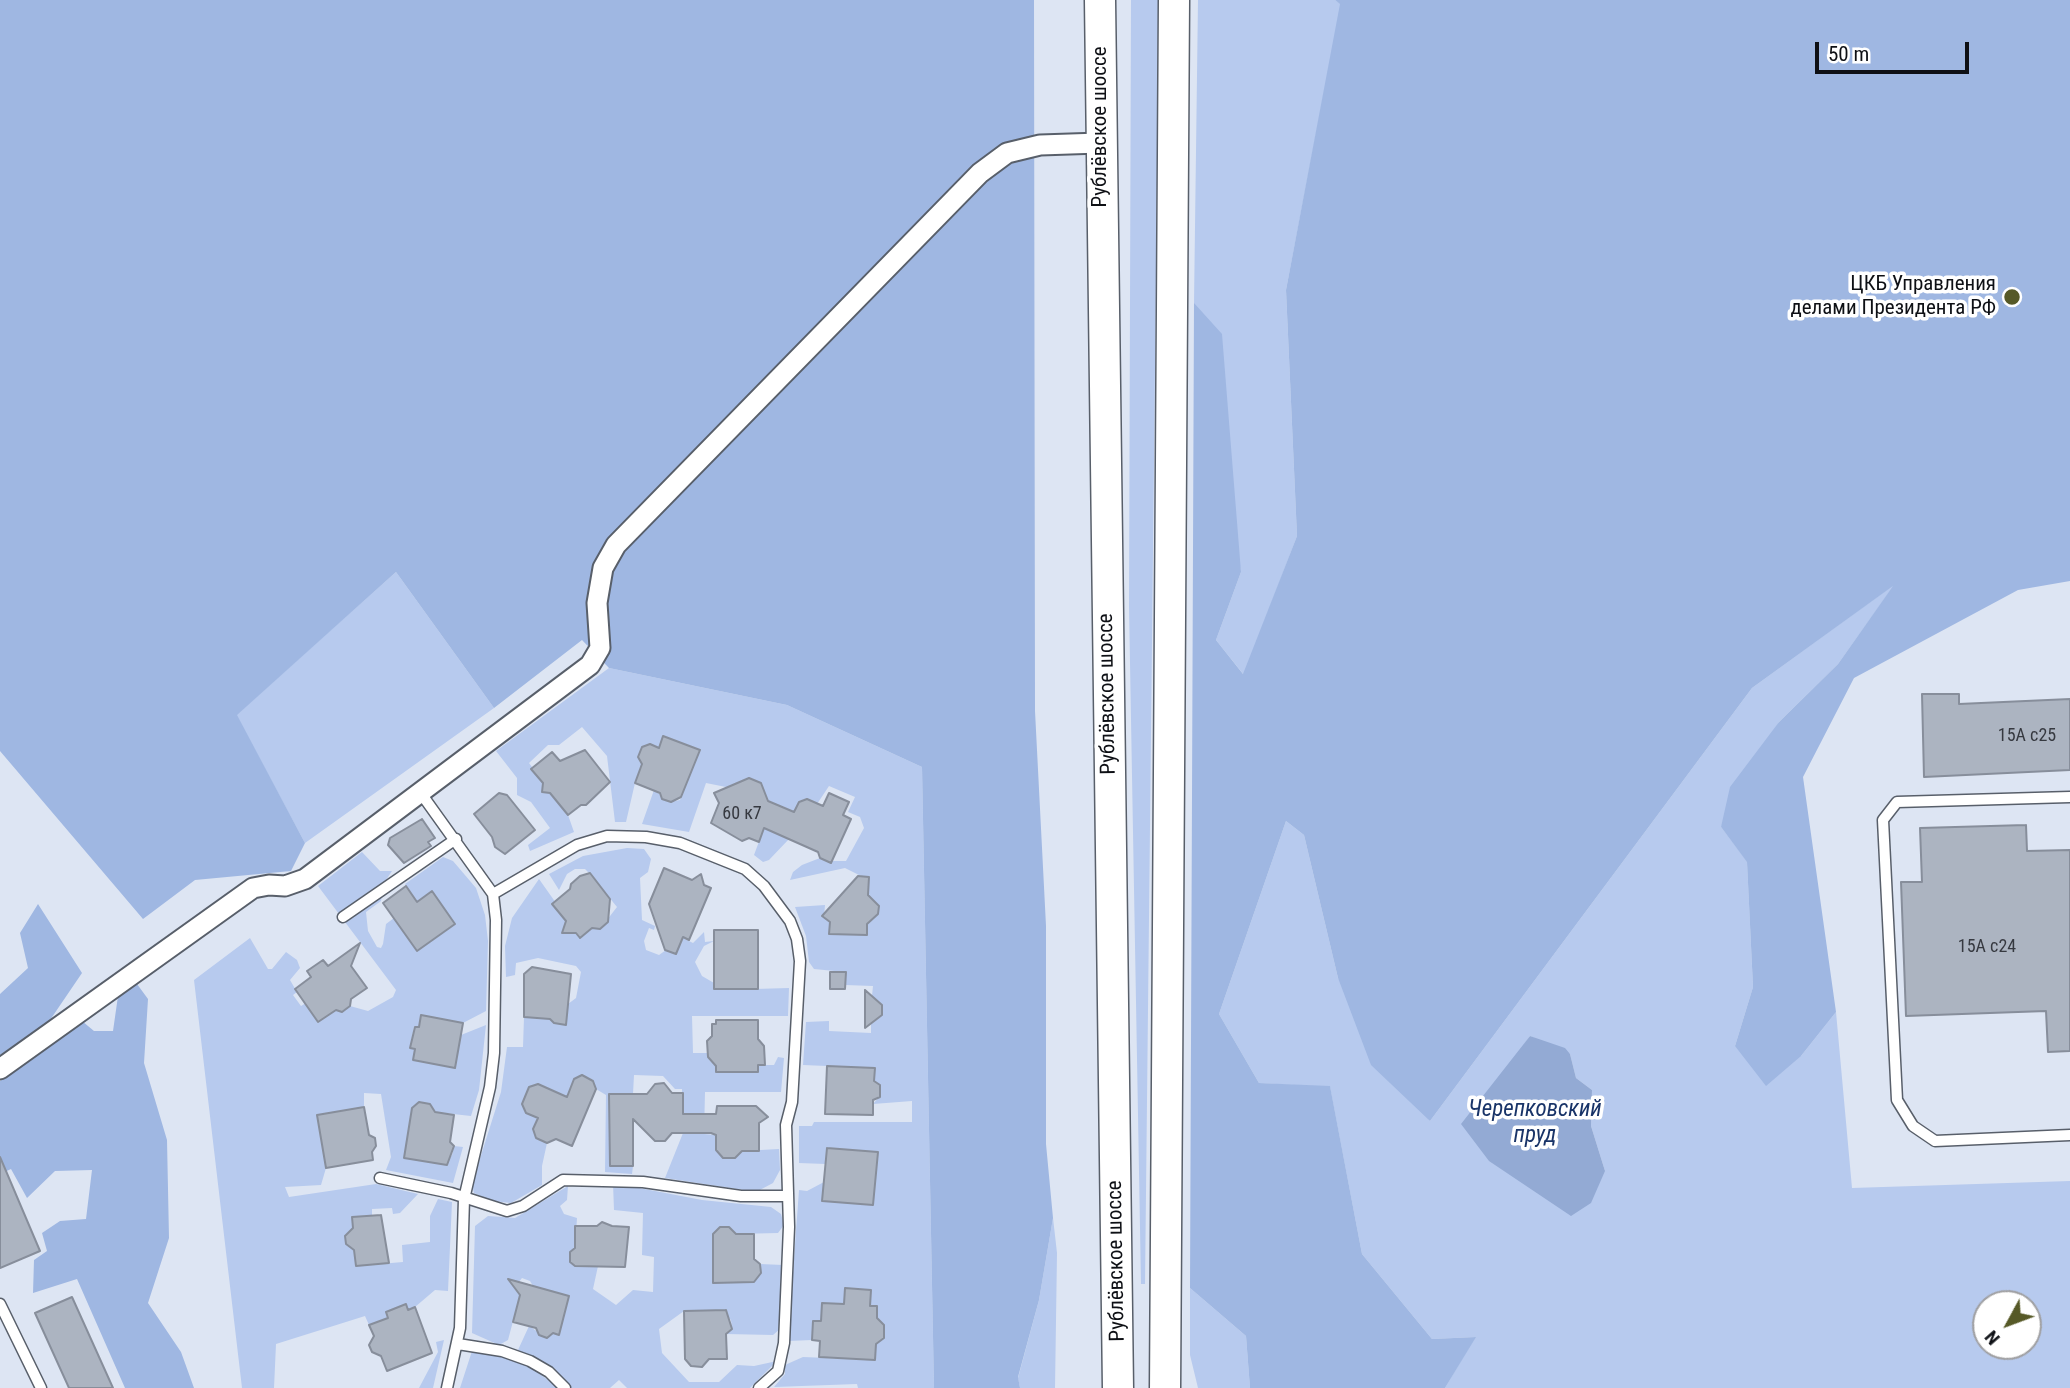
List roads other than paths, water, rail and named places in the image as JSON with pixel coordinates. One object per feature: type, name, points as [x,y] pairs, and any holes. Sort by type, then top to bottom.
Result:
[{"type":"main road","name":"Рублёвское шоссе","points":[[1100,0],[1118,1388]]},
{"type":"main road","points":[[1165,1388],[1174,0]]},
{"type":"street","points":[[0,1069],[253,888],[269,885],[285,887],[305,879],[590,665],[600,648],[597,603],[603,568],[616,545],[981,173],[1007,153],[1040,145],[1101,143]]},
{"type":"lane","points":[[420,792],[493,894],[496,920],[494,1053],[490,1087],[464,1199],[458,1344],[447,1388]]},
{"type":"lane","points":[[2070,796],[1897,802],[1883,820],[1897,1100],[1913,1126],[1936,1141],[2070,1135]]},
{"type":"lane","points":[[493,894],[553,856],[576,845],[607,836],[646,837],[680,843],[745,869],[764,886],[790,921],[797,939],[800,961],[792,1102],[786,1125],[788,1196],[784,1343],[778,1371],[759,1388]]},
{"type":"lane","points":[[343,916],[456,839]]},
{"type":"lane","points":[[380,1178],[451,1193],[507,1211],[523,1206],[564,1180],[643,1182],[741,1196],[788,1196]]},
{"type":"lane","points":[[0,1304],[41,1388]]},
{"type":"lane","points":[[458,1344],[502,1351],[530,1361],[550,1372],[565,1388]]},
{"type":"water","name":"Черепковский пруд","points":[[1530,1036],[1565,1048],[1570,1054],[1576,1078],[1592,1090],[1591,1126],[1605,1171],[1591,1203],[1571,1216],[1489,1161],[1461,1124]]},
{"type":"place","name":"ЦКБ Управления делами Президента РФ","points":[[2012,297]]}]
